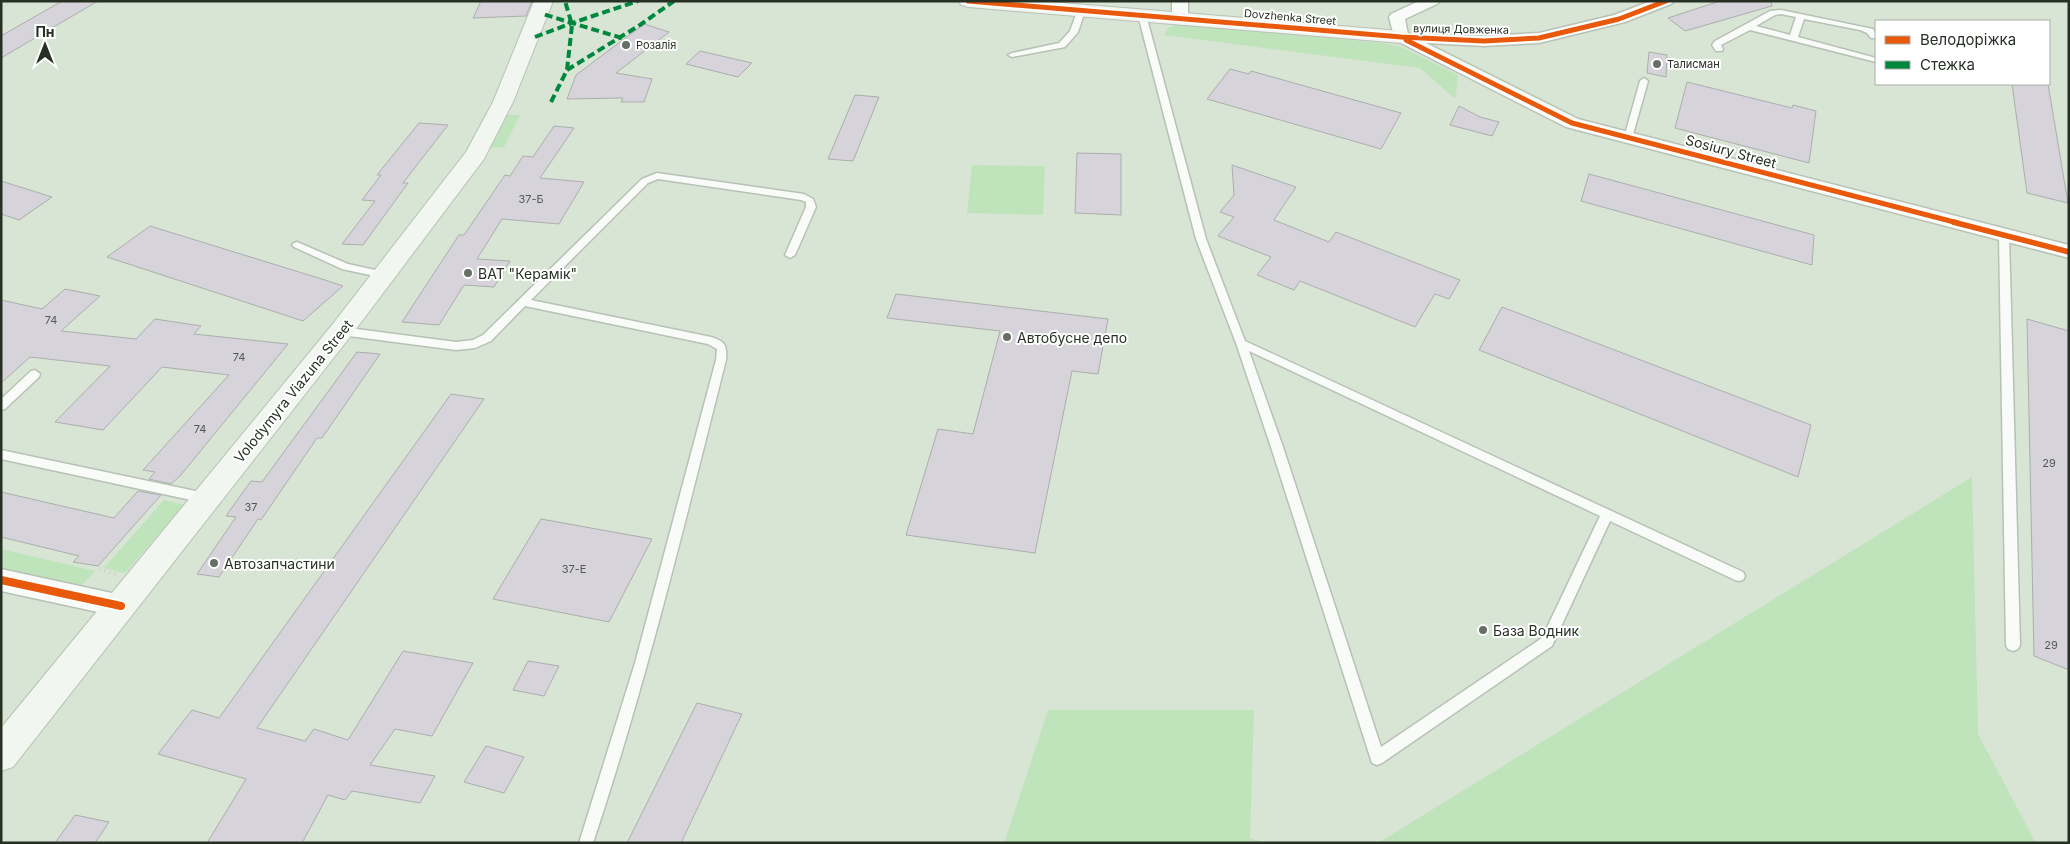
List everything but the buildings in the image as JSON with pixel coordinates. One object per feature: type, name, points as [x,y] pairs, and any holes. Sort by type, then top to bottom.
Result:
[{"type":"main road","name":"Volodymyra Viazuna Street","points":[[1,754],[342,331],[476,154],[503,102],[544,1]]},
{"type":"main road","name":"Dovzhenka Street","points":[[968,1],[1142,15],[1180,10],[1401,38]]},
{"type":"street","points":[[1401,38],[1397,17],[1432,1]]},
{"type":"street","name":"вулиця Довженка","points":[[1401,38],[1484,41],[1539,38],[1619,19],[1666,1]]},
{"type":"street","name":"Sosiury Street","points":[[1401,38],[1572,123],[2069,252]]},
{"type":"street","points":[[1,580],[121,606]]},
{"type":"lane","points":[[1012,55],[1062,45],[1074,32],[1081,11]]},
{"type":"lane","points":[[1719,48],[1716,45],[1718,43],[1773,13],[1781,12],[1862,28],[1874,36]]},
{"type":"lane","points":[[1142,15],[1201,239],[1241,343],[1277,447],[1377,758],[1547,642],[1607,514]]},
{"type":"lane","points":[[1793,39],[1801,15]]},
{"type":"lane","points":[[1749,27],[1875,60]]},
{"type":"lane","points":[[1628,138],[1644,81]]},
{"type":"lane","points":[[342,331],[456,346],[475,344],[487,338],[645,182],[657,176],[794,196],[810,201],[810,207],[790,255]]},
{"type":"lane","points":[[2004,235],[2013,645]]},
{"type":"lane","points":[[297,244],[346,267],[384,275]]},
{"type":"lane","points":[[524,302],[711,340],[722,347],[721,360],[635,685],[609,775],[586,843]]},
{"type":"lane","points":[[1241,343],[1739,576]]},
{"type":"lane","points":[[1,406],[36,374]]},
{"type":"lane","points":[[1,454],[207,499]]},
{"type":"green space","points":[[1177,24],[1383,43],[1401,47],[1458,75],[1456,97],[1454,98],[1420,68],[1164,35],[1168,28]]},
{"type":"green space","points":[[501,115],[520,115],[504,147],[484,148]]},
{"type":"green space","points":[[972,165],[1045,166],[1043,215],[967,213]]},
{"type":"green space","points":[[1972,477],[1978,734],[2036,843],[1378,843]]},
{"type":"green space","points":[[164,500],[184,505],[125,573],[104,568]]},
{"type":"green space","points":[[1,549],[95,571],[76,591],[1,573]]},
{"type":"green space","points":[[1048,710],[1254,710],[1250,838],[1265,843],[1004,843]]},
{"type":"marked path","points":[[551,102],[567,70],[572,25],[565,1]]},
{"type":"marked path","points":[[622,38],[572,23],[638,1]]},
{"type":"marked path","points":[[567,70],[640,25],[674,1]]},
{"type":"marked path","points":[[535,37],[572,23],[543,14]]},
{"type":"cycle path","points":[[968,1],[1401,37],[1484,41],[1539,38],[1619,19],[1666,1]]},
{"type":"cycle path","points":[[1406,40],[1572,123],[2069,252]]},
{"type":"cycle path","points":[[1,580],[121,606]]},
{"type":"place","name":"Розалія","points":[[626,45]]},
{"type":"place","name":"Талисман","points":[[1657,64]]},
{"type":"place","name":"ВАТ \"Керамік\"","points":[[468,273]]},
{"type":"place","name":"Автобусне депо","points":[[1007,337]]},
{"type":"place","name":"Автозапчастини","points":[[214,563]]},
{"type":"place","name":"База Водник","points":[[1483,630]]}]
